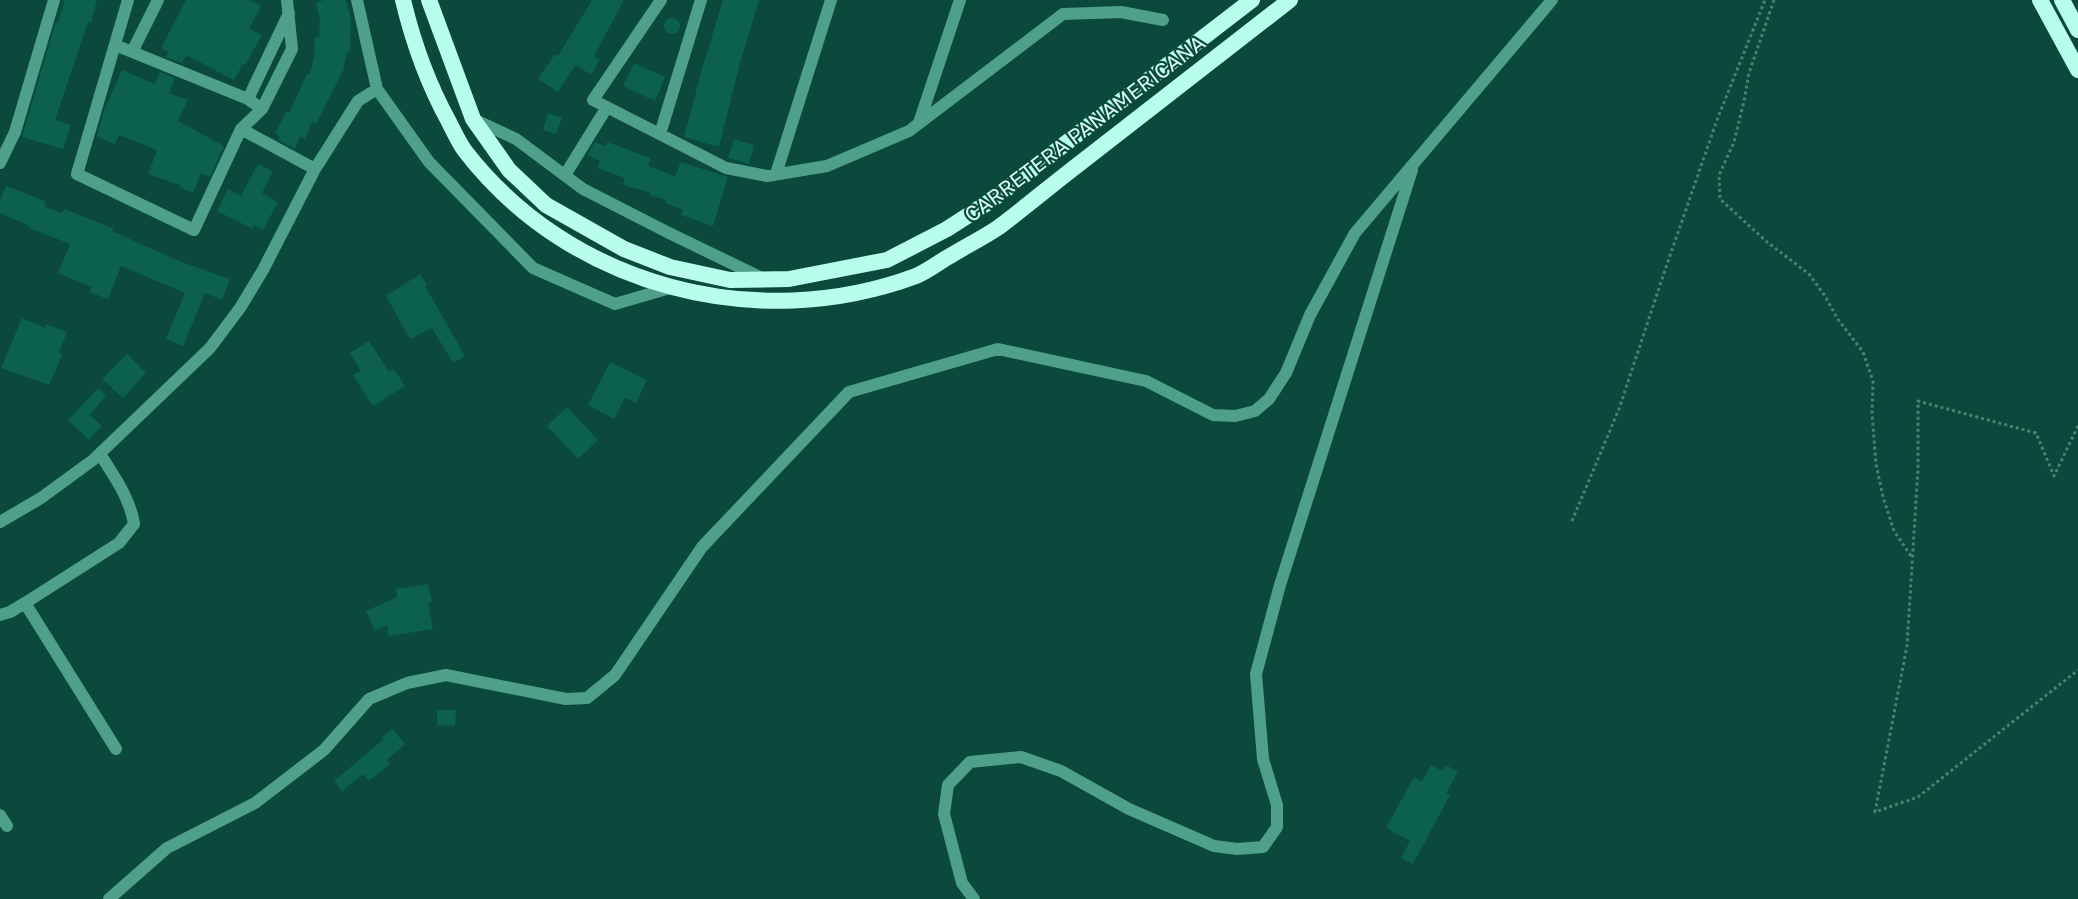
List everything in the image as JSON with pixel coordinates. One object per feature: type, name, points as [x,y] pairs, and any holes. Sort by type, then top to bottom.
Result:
[{"type":"highway","name":"CARRETERA PANAMERICANA","points":[[403,0],[410,28],[436,98],[464,150],[496,186],[535,220],[580,250],[620,270],[670,288],[754,301],[806,301],[861,291],[918,275],[997,228],[1290,0]]},
{"type":"highway","name":"CARRETERA PANAMERICANA","points":[[429,0],[473,120],[509,170],[546,205],[624,249],[670,267],[730,280],[789,279],[887,260],[947,229],[992,200],[1252,0]]},
{"type":"highway","points":[[2040,0],[2078,70]]},
{"type":"highway","points":[[2062,0],[2078,30]]},
{"type":"street","points":[[0,163],[15,132],[54,0]]},
{"type":"street","points":[[128,0],[76,174],[194,230],[241,129],[262,109],[292,49],[288,6]]},
{"type":"street","points":[[132,52],[158,0]]},
{"type":"street","points":[[357,0],[377,89],[429,162],[533,268],[615,304],[670,288]]},
{"type":"street","points":[[661,0],[593,100],[726,168],[767,176],[827,166],[909,131],[1063,14],[1121,12],[1163,20]]},
{"type":"street","points":[[660,134],[701,0]]},
{"type":"street","points":[[776,174],[831,0]]},
{"type":"street","points":[[919,123],[960,0]]},
{"type":"street","points":[[110,899],[167,848],[255,803],[324,750],[369,699],[406,683],[446,675],[566,699],[587,698],[615,675],[702,547],[849,392],[998,349],[1146,381],[1214,415],[1235,417],[1255,411],[1269,399],[1286,373],[1310,315],[1355,233],[1552,0]]},
{"type":"street","points":[[248,99],[288,6]]},
{"type":"street","points":[[115,45],[248,99],[262,109]]},
{"type":"street","points":[[0,522],[41,498],[100,454],[210,348],[234,316],[263,270],[315,169],[358,101],[377,89]]},
{"type":"street","points":[[565,175],[607,107]]},
{"type":"street","points":[[473,120],[516,139],[584,189],[765,279]]},
{"type":"street","points":[[241,129],[315,169]]},
{"type":"street","points":[[974,899],[962,883],[944,814],[948,785],[970,762],[1021,757],[1061,771],[1129,809],[1214,846],[1237,849],[1263,847],[1277,828],[1277,805],[1263,759],[1256,675],[1280,585],[1414,163]]},
{"type":"street","points":[[0,615],[25,603],[119,543],[134,524],[132,511],[124,492],[100,454]]},
{"type":"street","points":[[25,603],[116,749]]},
{"type":"street","points":[[0,815],[7,826]]},
{"type":"path","points":[[1572,522],[1619,409],[1717,120],[1765,0]]},
{"type":"path","points":[[1774,0],[1749,73],[1734,142],[1719,175],[1720,199],[1767,242],[1809,274],[1837,318],[1863,352],[1873,381],[1872,413],[1876,464],[1883,497],[1894,531],[1912,558]]},
{"type":"path","points":[[2078,426],[2054,476],[2036,433],[1918,401],[1918,469],[1907,646],[1875,812],[1918,797],[2078,670]]},
{"type":"building","points":[[65,0],[97,0],[91,23],[88,22],[55,120],[71,125],[63,149],[22,137],[56,21],[58,22]]},
{"type":"building","points":[[186,0],[249,0],[261,6],[249,29],[262,35],[234,80],[186,55],[182,63],[166,57],[168,52],[161,48]]},
{"type":"building","points":[[346,0],[351,19],[350,52],[347,52],[343,71],[316,124],[312,122],[305,139],[300,137],[295,149],[278,140],[280,137],[275,134],[286,112],[289,113],[307,74],[310,74],[314,58],[315,37],[319,37],[320,21],[316,2]]},
{"type":"building","points":[[592,0],[624,0],[594,56],[600,60],[591,75],[576,65],[558,92],[538,79],[555,54],[558,56]]},
{"type":"building","points":[[723,0],[759,0],[719,147],[684,137]]},
{"type":"building","points":[[669,18],[675,18],[680,26],[678,32],[669,34],[664,29],[664,23]]},
{"type":"building","points":[[634,63],[665,77],[655,101],[623,86]]},
{"type":"building","points":[[122,70],[155,84],[160,72],[175,78],[169,93],[188,100],[178,121],[224,146],[210,177],[201,173],[193,193],[179,187],[180,185],[148,174],[157,150],[119,135],[115,144],[97,137],[103,113]]},
{"type":"building","points":[[548,113],[562,118],[556,134],[543,130]]},
{"type":"building","points":[[734,139],[754,145],[749,164],[728,158]]},
{"type":"building","points":[[595,142],[606,146],[607,142],[651,158],[648,166],[675,176],[681,162],[728,177],[713,226],[681,215],[683,210],[665,203],[666,200],[623,185],[625,178],[597,168],[600,161],[587,155]]},
{"type":"building","points":[[258,164],[273,171],[262,193],[278,202],[263,230],[254,225],[253,229],[217,211],[228,189],[241,196]]},
{"type":"building","points":[[6,186],[45,201],[45,207],[62,213],[64,209],[113,228],[112,231],[179,261],[230,279],[222,300],[205,293],[183,346],[166,339],[185,293],[121,266],[108,299],[89,292],[92,287],[58,273],[70,244],[29,228],[0,213],[0,200]]},
{"type":"building","points":[[420,274],[465,356],[453,363],[432,328],[410,339],[386,296]]},
{"type":"building","points":[[22,318],[45,328],[46,324],[67,332],[59,353],[63,354],[49,385],[1,368]]},
{"type":"building","points":[[369,341],[389,372],[394,369],[405,386],[373,406],[353,375],[361,371],[350,353]]},
{"type":"building","points":[[127,354],[146,373],[123,398],[102,379]]},
{"type":"building","points":[[610,362],[647,380],[636,403],[625,398],[614,419],[588,405]]},
{"type":"building","points":[[98,388],[106,395],[90,415],[102,426],[89,440],[68,420]]},
{"type":"building","points":[[567,407],[598,440],[578,459],[547,426]]},
{"type":"building","points":[[428,584],[432,602],[428,603],[433,629],[389,636],[387,625],[375,631],[366,611],[397,597],[396,589]]},
{"type":"building","points":[[437,710],[456,710],[455,726],[437,725]]},
{"type":"building","points":[[392,729],[405,744],[387,760],[390,764],[369,781],[363,774],[342,791],[334,781],[384,739],[382,737]]},
{"type":"building","points":[[1431,765],[1442,771],[1446,765],[1458,772],[1446,793],[1450,795],[1413,864],[1401,858],[1410,841],[1386,828],[1414,777],[1422,781]]}]
